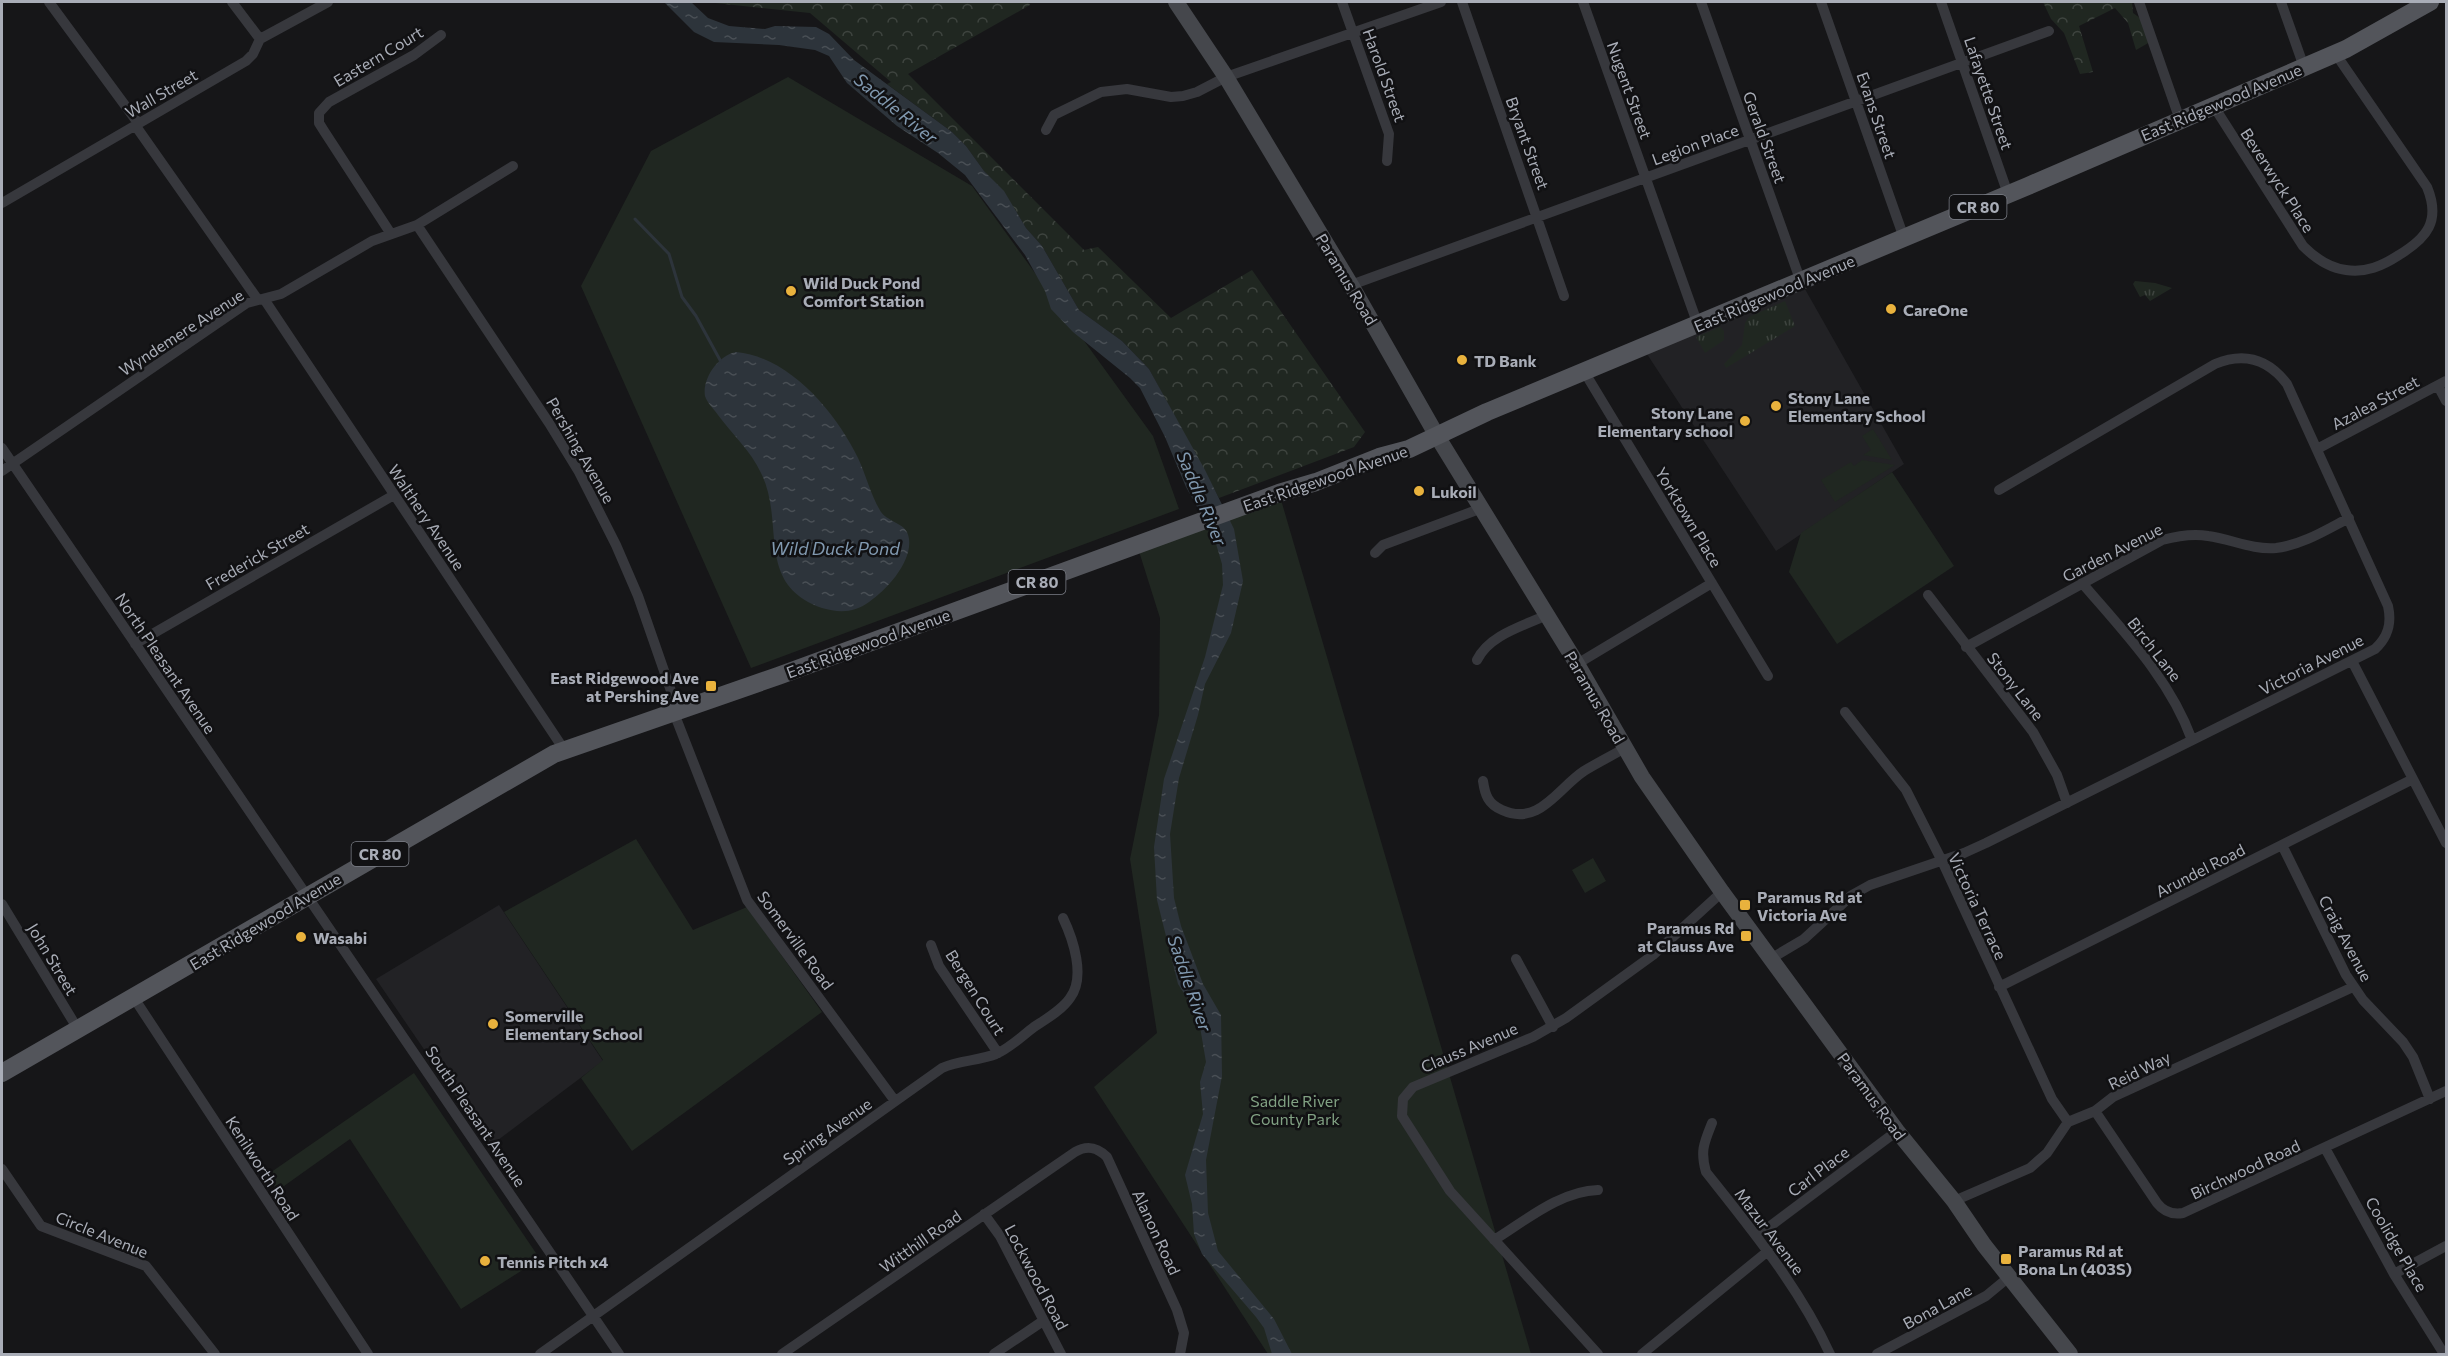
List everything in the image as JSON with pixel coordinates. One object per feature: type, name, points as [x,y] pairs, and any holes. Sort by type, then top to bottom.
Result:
[{"type":"main road","name":"Paramus Road","points":[[1176,2],[1226,77],[1351,285],[1437,435],[1657,799],[1722,892],[1897,1131],[1954,1201],[2009,1277],[2070,1354]]},
{"type":"main road","name":"East Ridgewood Avenue","points":[[2,1073],[79,1031],[554,754],[1243,506],[1316,482],[1379,457],[1408,449],[2304,67],[2383,30],[2430,2]]},
{"type":"street","name":"Walthery Avenue","points":[[49,2],[261,299],[565,751]]},
{"type":"street","points":[[232,2],[260,39]]},
{"type":"street","name":"Wall Street","points":[[2,203],[246,61],[253,54],[260,39],[328,2]]},
{"type":"street","name":"Harold Street","points":[[1342,2],[1389,134],[1387,161]]},
{"type":"street","points":[[1046,130],[1054,115],[1101,92],[1126,89],[1183,96],[1197,92],[1226,77],[1441,2]]},
{"type":"street","name":"Bryant Street","points":[[1462,2],[1564,296]]},
{"type":"street","name":"Nugent Street","points":[[1582,2],[1698,325]]},
{"type":"street","name":"Gerald Street","points":[[1701,2],[1801,282]]},
{"type":"street","name":"Evans Street","points":[[1821,2],[1904,238]]},
{"type":"street","name":"Lafayette Street","points":[[1941,2],[2008,194]]},
{"type":"street","points":[[2139,2],[2180,120]]},
{"type":"street","points":[[2281,2],[2304,67]]},
{"type":"street","name":"Legion Place","points":[[1351,285],[2049,32]]},
{"type":"street","name":"Eastern Court","points":[[391,234],[319,123],[319,113],[329,102],[414,55],[441,35]]},
{"type":"street","name":"Beverwyck Place","points":[[2213,105],[2303,246],[2312,255],[2322,262],[2346,270],[2361,271],[2386,263],[2416,245],[2424,236],[2432,217],[2431,197],[2427,187],[2335,53]]},
{"type":"street","name":"Wyndemere Avenue","points":[[2,471],[247,303],[281,294],[372,241],[417,225],[513,166]]},
{"type":"street","name":"Pershing Avenue","points":[[417,225],[579,472],[616,545],[638,596],[676,712]]},
{"type":"street","name":"Victoria Avenue","points":[[1772,958],[1804,939],[1852,895],[1889,878],[1942,861],[1986,843],[2352,661],[2375,649],[2382,642],[2390,625],[2391,616],[2388,606],[2287,384],[2279,374],[2259,361],[2237,358],[2215,364],[1999,490]]},
{"type":"street","name":"Yorktown Place","points":[[1585,373],[1768,676]]},
{"type":"street","points":[[2442,383],[2446,400]]},
{"type":"street","name":"Azalea Street","points":[[2317,449],[2442,383]]},
{"type":"street","name":"North Pleasant Avenue","points":[[2,448],[307,896]]},
{"type":"street","name":"Frederick Street","points":[[135,644],[394,495]]},
{"type":"street","points":[[1375,553],[1383,545],[1482,508]]},
{"type":"street","name":"Garden Avenue","points":[[1966,647],[2151,545],[2177,536],[2208,536],[2246,546],[2275,548],[2304,541],[2349,518]]},
{"type":"street","points":[[1577,664],[1712,583]]},
{"type":"street","name":"Birch Lane","points":[[2082,583],[2160,678],[2179,709],[2192,740]]},
{"type":"street","name":"Stony Lane","points":[[1928,595],[2032,732],[2057,775],[2067,803]]},
{"type":"street","points":[[1477,660],[1482,649],[1491,642],[1547,615]]},
{"type":"street","points":[[2352,661],[2446,843]]},
{"type":"street","name":"Somerville Road","points":[[676,712],[747,900],[895,1101]]},
{"type":"street","name":"Victoria Terrace","points":[[1845,712],[1906,790],[1942,861],[2052,1099],[2068,1122]]},
{"type":"street","points":[[1483,781],[1484,793],[1497,808],[1516,814],[1538,811],[1582,772],[1625,748]]},
{"type":"street","name":"Arundel Road","points":[[1999,987],[2413,779]]},
{"type":"street","name":"Craig Avenue","points":[[2282,845],[2353,987],[2403,1042],[2413,1057],[2430,1099]]},
{"type":"street","name":"Clauss Avenue","points":[[1598,1354],[1450,1191],[1404,1122],[1401,1108],[1403,1099],[1413,1087],[1553,1027],[1653,955],[1722,892]]},
{"type":"street","name":"South Pleasant Avenue","points":[[307,896],[619,1354]]},
{"type":"street","name":"John Street","points":[[2,904],[79,1031]]},
{"type":"street","name":"Spring Avenue","points":[[540,1354],[594,1318],[942,1068],[998,1053],[1065,1004],[1072,996],[1076,986],[1077,972],[1070,933],[1063,918]]},
{"type":"street","name":"Bergen Court","points":[[931,945],[939,966],[998,1053]]},
{"type":"street","points":[[1516,959],[1553,1027]]},
{"type":"street","name":"Reid Way","points":[[2068,1122],[2095,1111],[2114,1097],[2353,987]]},
{"type":"street","name":"Kenilworth Road","points":[[134,998],[368,1354]]},
{"type":"street","name":"Birchwood Road","points":[[2095,1111],[2157,1203],[2168,1212],[2183,1214],[2446,1091]]},
{"type":"street","points":[[1954,1201],[2038,1162],[2068,1122]]},
{"type":"street","name":"Mazur Avenue","points":[[1712,1123],[1703,1144],[1702,1157],[1706,1172],[1757,1236],[1805,1305],[1830,1354]]},
{"type":"street","name":"Carl Place","points":[[1757,1236],[1897,1131]]},
{"type":"street","name":"Alanon Road","points":[[1075,1152],[1086,1147],[1095,1148],[1107,1157],[1182,1322],[1184,1333],[1180,1354]]},
{"type":"street","name":"Coolidge Place","points":[[2325,1148],[2394,1274],[2444,1354]]},
{"type":"street","name":"Witthill Road","points":[[782,1354],[1075,1152]]},
{"type":"street","name":"Circle Avenue","points":[[2,1169],[41,1226],[146,1266],[215,1354]]},
{"type":"street","points":[[1494,1240],[1568,1196],[1598,1190]]},
{"type":"street","name":"Lockwood Road","points":[[984,1214],[1000,1236],[1061,1354]]},
{"type":"street","points":[[2394,1274],[2446,1246]]},
{"type":"street","points":[[1642,1354],[1768,1251]]},
{"type":"street","name":"Bona Lane","points":[[1876,1354],[1986,1296],[2009,1277]]},
{"type":"street","points":[[994,1354],[1043,1321]]},
{"type":"shaded area","name":"Stony Lane Elementary School","points":[[1801,282],[1904,464],[1776,551],[1643,348]]},
{"type":"shaded area","name":"Somerville Elementary School","points":[[499,905],[603,1061],[490,1146],[376,979]]},
{"type":"green space","points":[[706,2],[1029,2],[1030,5],[908,74],[1084,250],[1098,247],[1171,318],[1252,270],[1365,432],[1354,447],[1219,498],[1149,369],[1122,341],[1079,310],[1042,246],[1026,228],[1004,192],[952,132],[887,84],[891,82],[810,13]]},
{"type":"green space","points":[[2043,2],[2132,2],[2133,13],[2140,18],[2150,42],[2136,50],[2128,23],[2115,8],[2079,26],[2093,72],[2080,74],[2064,33],[2051,19]]},
{"type":"green space","points":[[788,77],[972,186],[1153,436],[1179,509],[751,668],[581,286],[651,151]]},
{"type":"green space","points":[[2135,281],[2172,288],[2150,301],[2145,295],[2140,297],[2133,284]]},
{"type":"green space","points":[[1785,301],[1795,326],[1726,368],[1724,364],[1742,345],[1745,323],[1749,317]]},
{"type":"green space","points":[[1720,327],[1724,331],[1724,340],[1705,353],[1696,337]]},
{"type":"green space","points":[[1873,429],[1892,460],[1863,455],[1871,450],[1862,436]]},
{"type":"green space","points":[[1862,460],[1895,465],[1835,502],[1821,480],[1851,462],[1854,466]]},
{"type":"green space","points":[[1892,472],[1954,566],[1837,644],[1789,572],[1801,533]]},
{"type":"green space","name":"Saddle River County Park","points":[[1279,493],[1531,1354],[1268,1354],[1094,1087],[1157,1033],[1130,859],[1159,715],[1160,618],[1137,545]]},
{"type":"green space","points":[[636,839],[693,930],[747,907],[822,1012],[632,1151],[581,1078],[603,1060],[504,912]]},
{"type":"green space","points":[[1593,858],[1606,881],[1585,893],[1572,870]]},
{"type":"green space","points":[[414,1073],[540,1259],[461,1309],[350,1139],[277,1191],[267,1175]]},
{"type":"water","name":"Saddle River","points":[[664,2],[691,2],[708,18],[729,26],[765,29],[775,26],[816,27],[829,34],[854,60],[952,132],[1004,191],[1026,228],[1042,246],[1079,310],[1122,341],[1149,369],[1205,470],[1234,529],[1243,581],[1231,633],[1205,684],[1179,778],[1170,834],[1174,898],[1181,926],[1203,984],[1221,1015],[1222,1076],[1206,1160],[1208,1213],[1218,1251],[1274,1319],[1292,1354],[1272,1354],[1264,1328],[1202,1254],[1194,1234],[1192,1204],[1185,1175],[1203,1114],[1200,1082],[1206,1062],[1198,1015],[1178,984],[1157,900],[1154,847],[1164,779],[1205,657],[1223,585],[1222,564],[1214,537],[1186,487],[1165,437],[1140,388],[1073,332],[1051,309],[1045,291],[1025,255],[965,175],[938,153],[897,126],[847,83],[829,56],[815,50],[779,45],[714,42],[694,32]]},
{"type":"water","name":"Wild Duck Pond","points":[[736,352],[756,356],[775,364],[809,390],[824,406],[849,441],[881,512],[902,526],[908,534],[907,557],[897,575],[876,597],[863,606],[846,611],[822,608],[801,597],[787,584],[779,568],[772,512],[761,473],[752,457],[705,396],[706,382],[713,368],[718,362]]},
{"type":"waterway","points":[[635,219],[669,254],[682,297],[696,316],[720,360]]},
{"type":"place","name":"Wild Duck Pond Comfort Station","points":[[791,291]]},
{"type":"place","name":"CareOne","points":[[1891,309]]},
{"type":"place","name":"TD Bank","points":[[1462,360]]},
{"type":"place","name":"Stony Lane Elementary School","points":[[1776,406]]},
{"type":"place","name":"Stony Lane Elementary school","points":[[1745,421]]},
{"type":"place","name":"Lukoil","points":[[1419,491]]},
{"type":"place","name":"East Ridgewood Ave at Pershing Ave","points":[[711,686]]},
{"type":"place","name":"Paramus Rd at Victoria Ave","points":[[1745,905]]},
{"type":"place","name":"Paramus Rd at Clauss Ave","points":[[1746,936]]},
{"type":"place","name":"Wasabi","points":[[301,937]]},
{"type":"place","name":"Somerville Elementary School","points":[[493,1024]]},
{"type":"place","name":"Paramus Rd at Bona Ln (403S)","points":[[2006,1259]]},
{"type":"place","name":"Tennis Pitch x4","points":[[485,1261]]}]
